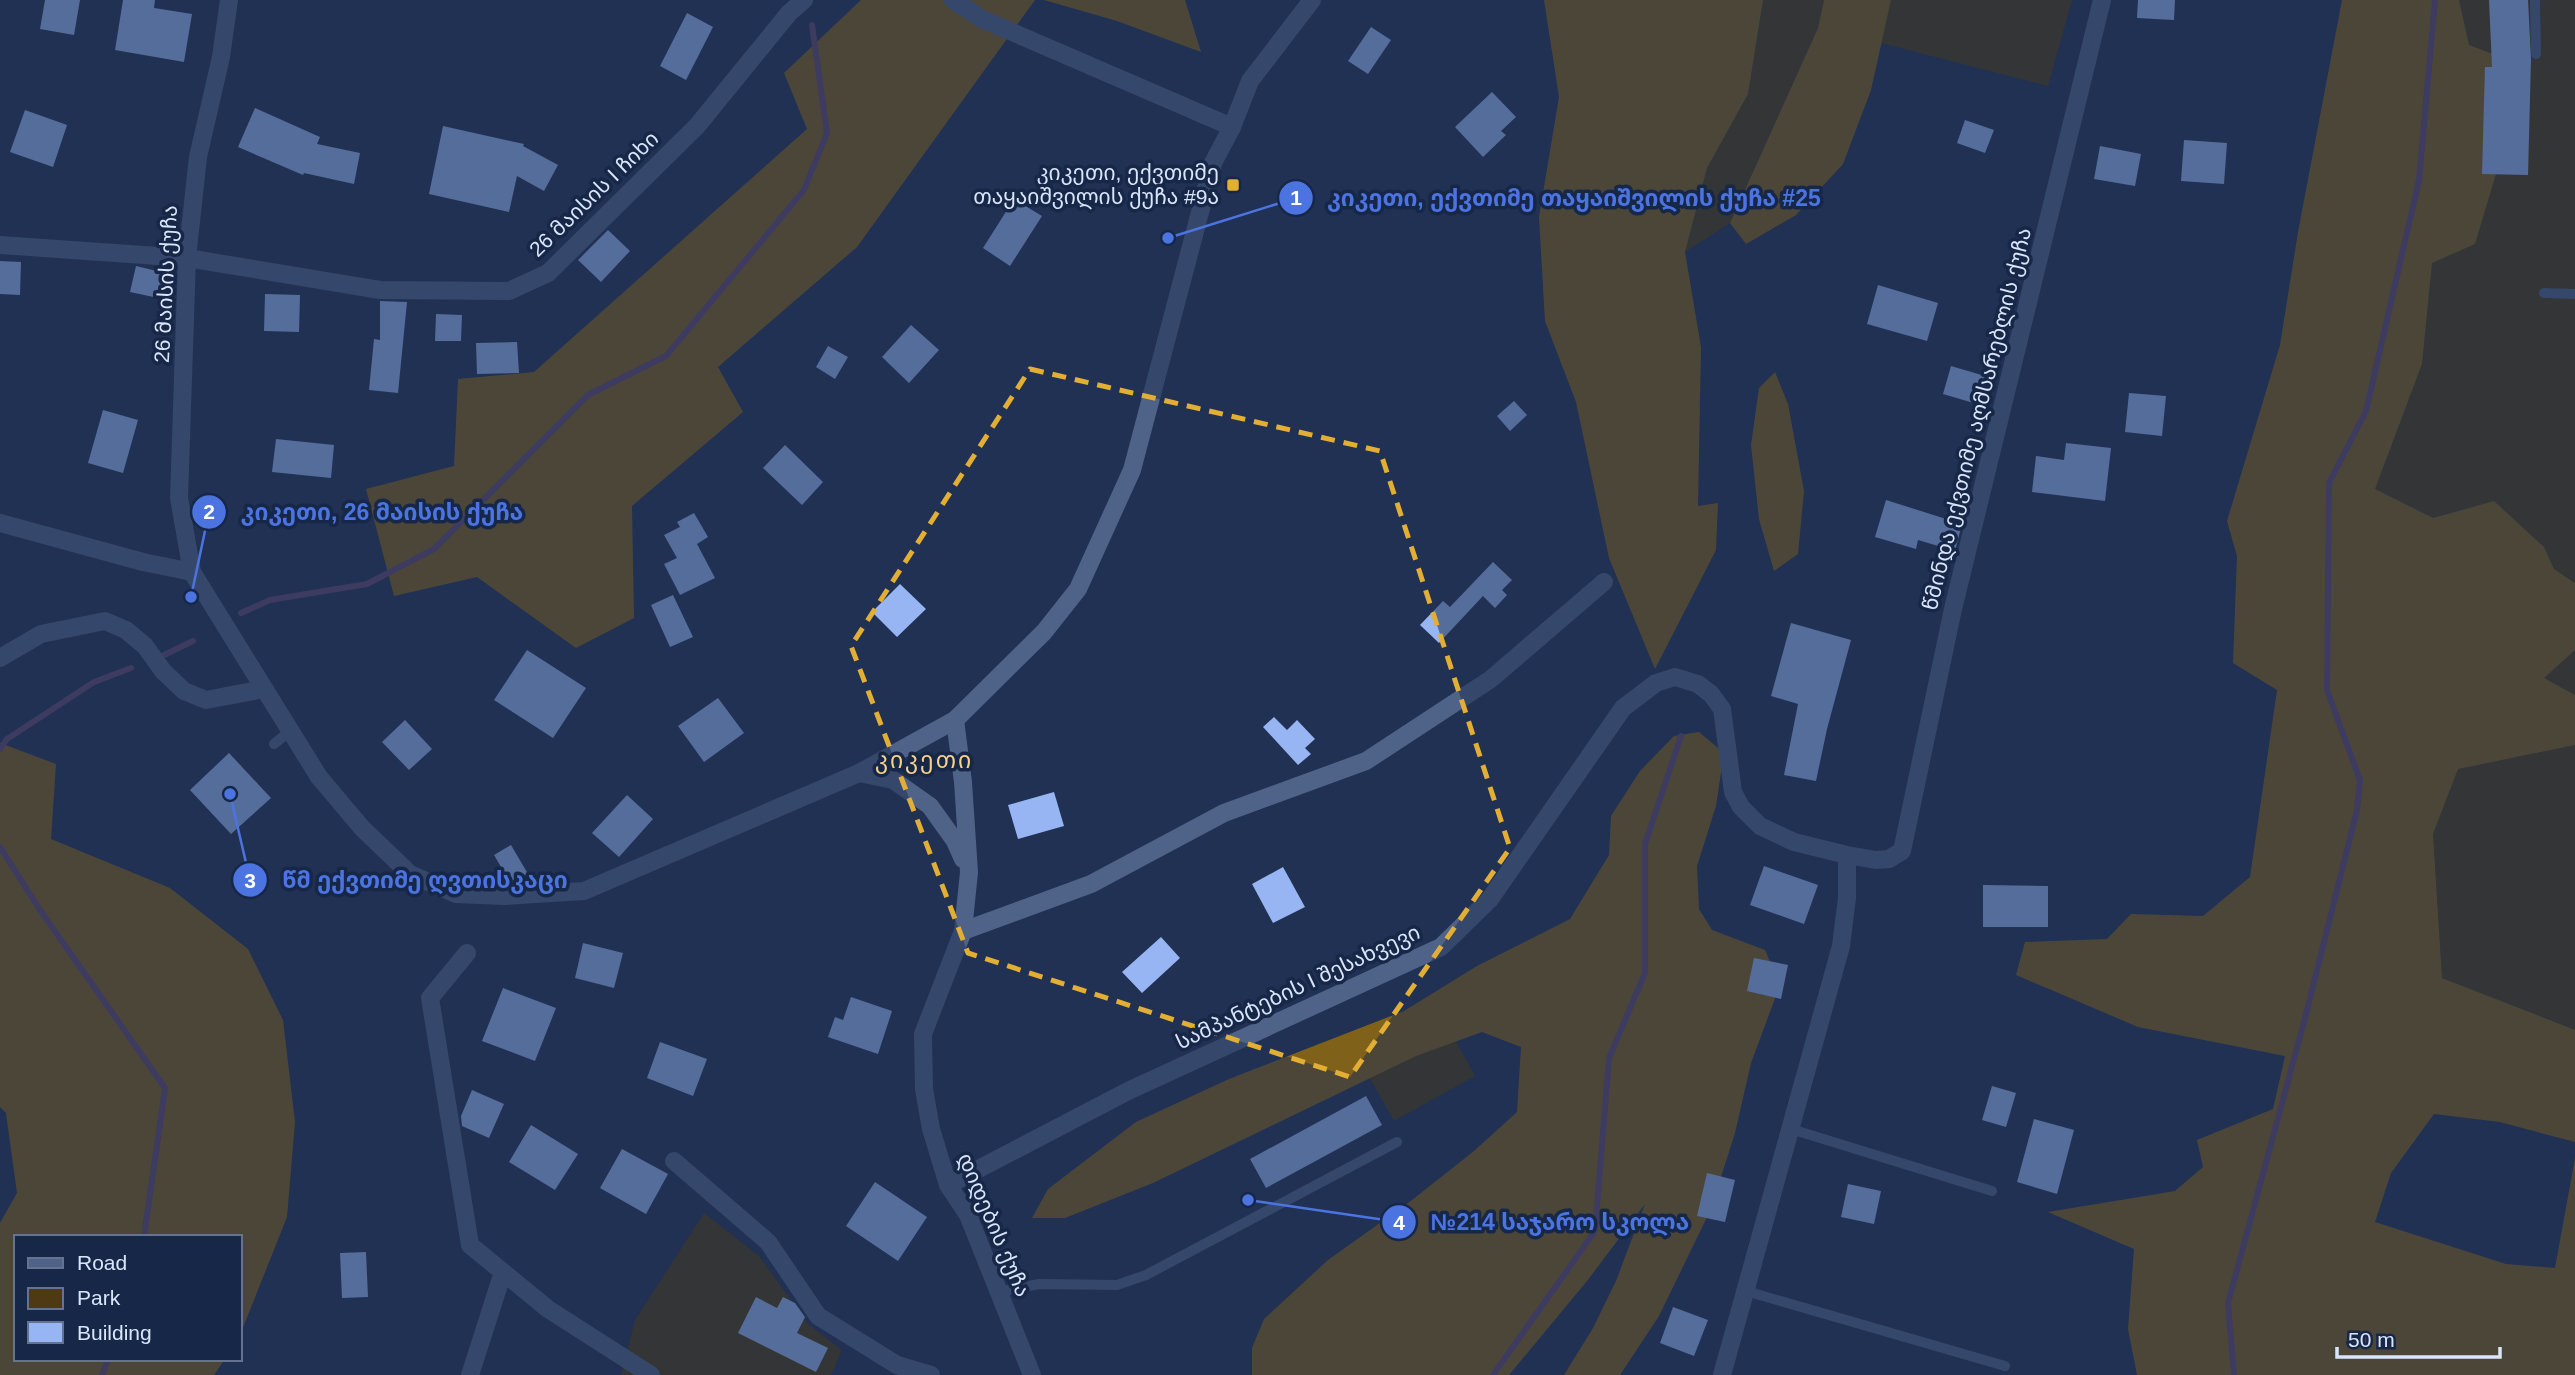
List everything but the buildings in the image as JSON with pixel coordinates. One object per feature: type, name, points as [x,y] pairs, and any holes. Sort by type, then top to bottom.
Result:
[{"type":"street","name":"26 მაისის ქუჩა","points":[[192,572],[179,498],[187,258],[198,157],[220,57],[229,0]]},
{"type":"street","name":"26 მაისის I ჩიხი","points":[[0,245],[187,258],[380,290],[509,291],[548,273],[697,126],[789,13],[804,0]]},
{"type":"street","points":[[953,0],[982,19],[1232,127]]},
{"type":"street","points":[[0,523],[143,562],[192,572],[319,777],[362,828],[410,874],[456,894],[505,896],[584,891],[859,773],[955,720],[1044,632],[1078,589],[1132,470],[1213,163],[1232,127],[1251,81],[1312,0]]},
{"type":"street","name":"წმინდა ექვთიმე აღმსარებლის ქუჩა","points":[[1902,851],[1953,609],[2102,0]]},
{"type":"street","points":[[963,931],[1091,884],[1224,813],[1366,761],[1491,679],[1604,582]]},
{"type":"street","points":[[0,658],[41,634],[105,621],[126,630],[145,646],[163,671],[184,691],[206,700],[264,689]]},
{"type":"street","name":"სამპანტების I შესახვევი","points":[[948,1185],[1128,1091],[1441,947],[1490,899],[1623,708],[1656,683],[1675,677],[1698,684],[1711,694],[1722,709],[1733,792],[1741,807],[1760,825],[1794,842],[1847,855],[1876,860],[1889,859],[1902,851]]},
{"type":"street","name":"დიდების ქუჩა","points":[[955,720],[963,782],[969,872],[963,931],[923,1034],[924,1089],[931,1129],[948,1185],[968,1215],[1032,1375]]},
{"type":"street","points":[[859,773],[892,780],[930,806],[955,841],[969,872]]},
{"type":"street","points":[[1722,1375],[1841,946],[1847,898],[1847,855]]},
{"type":"street","points":[[467,953],[430,998],[470,1245],[548,1309],[651,1375]]},
{"type":"street","points":[[674,1161],[768,1242],[818,1316],[897,1365],[931,1375]]},
{"type":"street","points":[[470,1375],[503,1272]]},
{"type":"lane","points":[[2535,0],[2536,54]]},
{"type":"lane","points":[[2544,293],[2575,294]]},
{"type":"lane","points":[[274,744],[290,731]]},
{"type":"lane","points":[[1791,1129],[1992,1191]]},
{"type":"lane","points":[[999,1292],[1039,1284],[1117,1285],[1146,1275],[1397,1142]]},
{"type":"lane","points":[[1746,1291],[2005,1366]]},
{"type":"highlighted area","points":[[1030,369],[1380,451],[1510,848],[1350,1077],[968,953],[851,646]]},
{"type":"green space","points":[[1763,0],[1824,0],[1818,28],[1730,223],[1685,252],[1707,168],[1748,94]]},
{"type":"green space","points":[[1891,0],[2072,0],[2048,86],[1881,43]]},
{"type":"green space","points":[[2459,0],[2575,0],[2575,583],[2554,569],[2544,547],[2494,501],[2433,518],[2375,489],[2422,364],[2432,263],[2475,244],[2469,45]]},
{"type":"green space","points":[[2575,650],[2575,695],[2544,678]]},
{"type":"green space","points":[[2575,745],[2575,1030],[2442,978],[2433,834],[2458,769]]},
{"type":"green space","points":[[1451,1032],[1475,1076],[1394,1121],[1369,1077]]},
{"type":"green space","points":[[704,1213],[759,1256],[808,1324],[842,1350],[831,1375],[621,1375],[635,1320]]},
{"type":"shaded area","points":[[861,0],[1035,0],[857,247],[718,367],[743,412],[632,506],[634,618],[576,648],[477,577],[394,596],[366,489],[454,466],[458,379],[534,372],[807,129],[784,73]]},
{"type":"shaded area","points":[[1044,0],[1185,0],[1201,52],[1117,21]]},
{"type":"shaded area","points":[[1544,0],[1763,0],[1748,94],[1707,168],[1685,252],[1701,347],[1698,506],[1718,503],[1716,550],[1655,669],[1609,558],[1576,402],[1545,321],[1539,217],[1559,97]]},
{"type":"shaded area","points":[[1824,0],[1891,0],[1871,90],[1843,164],[1796,215],[1746,244],[1730,223],[1818,28]]},
{"type":"shaded area","points":[[2342,0],[2459,0],[2469,45],[2516,63],[2506,140],[2475,244],[2432,263],[2422,364],[2375,489],[2433,518],[2494,501],[2544,547],[2554,569],[2575,583],[2575,650],[2544,678],[2575,695],[2575,745],[2458,769],[2433,834],[2442,978],[2575,1030],[2575,1142],[2500,1122],[2434,1114],[2391,1173],[2375,1222],[2506,1264],[2555,1268],[2575,1158],[2575,1375],[2137,1375],[2128,1329],[2134,1249],[2048,1212],[2175,1191],[2203,1167],[2197,1140],[2273,1109],[2285,1056],[2138,1027],[2016,975],[2025,942],[2107,939],[2131,914],[2203,916],[2250,877],[2277,690],[2233,663],[2237,556],[2227,521],[2280,345],[2298,232]]},
{"type":"shaded area","points":[[1775,372],[1788,404],[1804,491],[1798,554],[1774,571],[1759,519],[1751,445],[1759,388]]},
{"type":"shaded area","points":[[1699,732],[1724,753],[1716,806],[1697,866],[1699,909],[1712,930],[1765,950],[1780,985],[1751,1063],[1735,1133],[1710,1211],[1659,1316],[1620,1375],[1564,1375],[1593,1328],[1616,1281],[1645,1204],[1587,1281],[1509,1375],[1252,1375],[1252,1348],[1264,1319],[1328,1260],[1412,1200],[1474,1151],[1517,1112],[1521,1047],[1482,1032],[1416,1056],[1153,1183],[1065,1218],[1032,1218],[1048,1189],[1136,1122],[1229,1079],[1404,1011],[1477,966],[1570,919],[1609,855],[1611,816],[1640,771],[1674,736]]},
{"type":"shaded area","points":[[0,743],[56,764],[51,839],[170,888],[248,949],[283,1020],[295,1122],[287,1217],[242,1330],[242,1235],[14,1235],[14,1361],[224,1361],[214,1375],[0,1375],[0,1223],[17,1193],[6,1113],[0,1107]]},
{"type":"waterway","points":[[2234,1375],[2228,1303],[2305,1018],[2357,810],[2360,780],[2327,690],[2329,483],[2366,411],[2419,180],[2435,0]]},
{"type":"waterway","points":[[241,613],[270,600],[367,584],[434,549],[588,395],[666,356],[804,190],[827,133],[812,25]]},
{"type":"waterway","points":[[164,655],[193,641]]},
{"type":"waterway","points":[[0,749],[7,739],[94,682],[131,668]]},
{"type":"waterway","points":[[1493,1375],[1595,1231],[1609,1058],[1645,973],[1645,844],[1681,736]]},
{"type":"waterway","points":[[0,847],[40,910],[165,1088],[144,1235]]},
{"type":"waterway","points":[[102,1375],[107,1361]]},
{"type":"place","name":"კიკეთი, ექვთიმე თაყაიშვილის ქუჩა #9ა","points":[[1233,185]]},
{"type":"place","name":"კიკეთი, ექვთიმე თაყაიშვილის ქუჩა #25","points":[[1168,238]]},
{"type":"place","name":"კიკეთი, 26 მაისის ქუჩა","points":[[191,597]]},
{"type":"place","name":"წმ ექვთიმე ღვთისკაცი","points":[[230,794]]},
{"type":"place","name":"№214 საჯარო სკოლა","points":[[1248,1200]]},
{"type":"district","name":"კიკეთი","points":[[924,760]]}]
